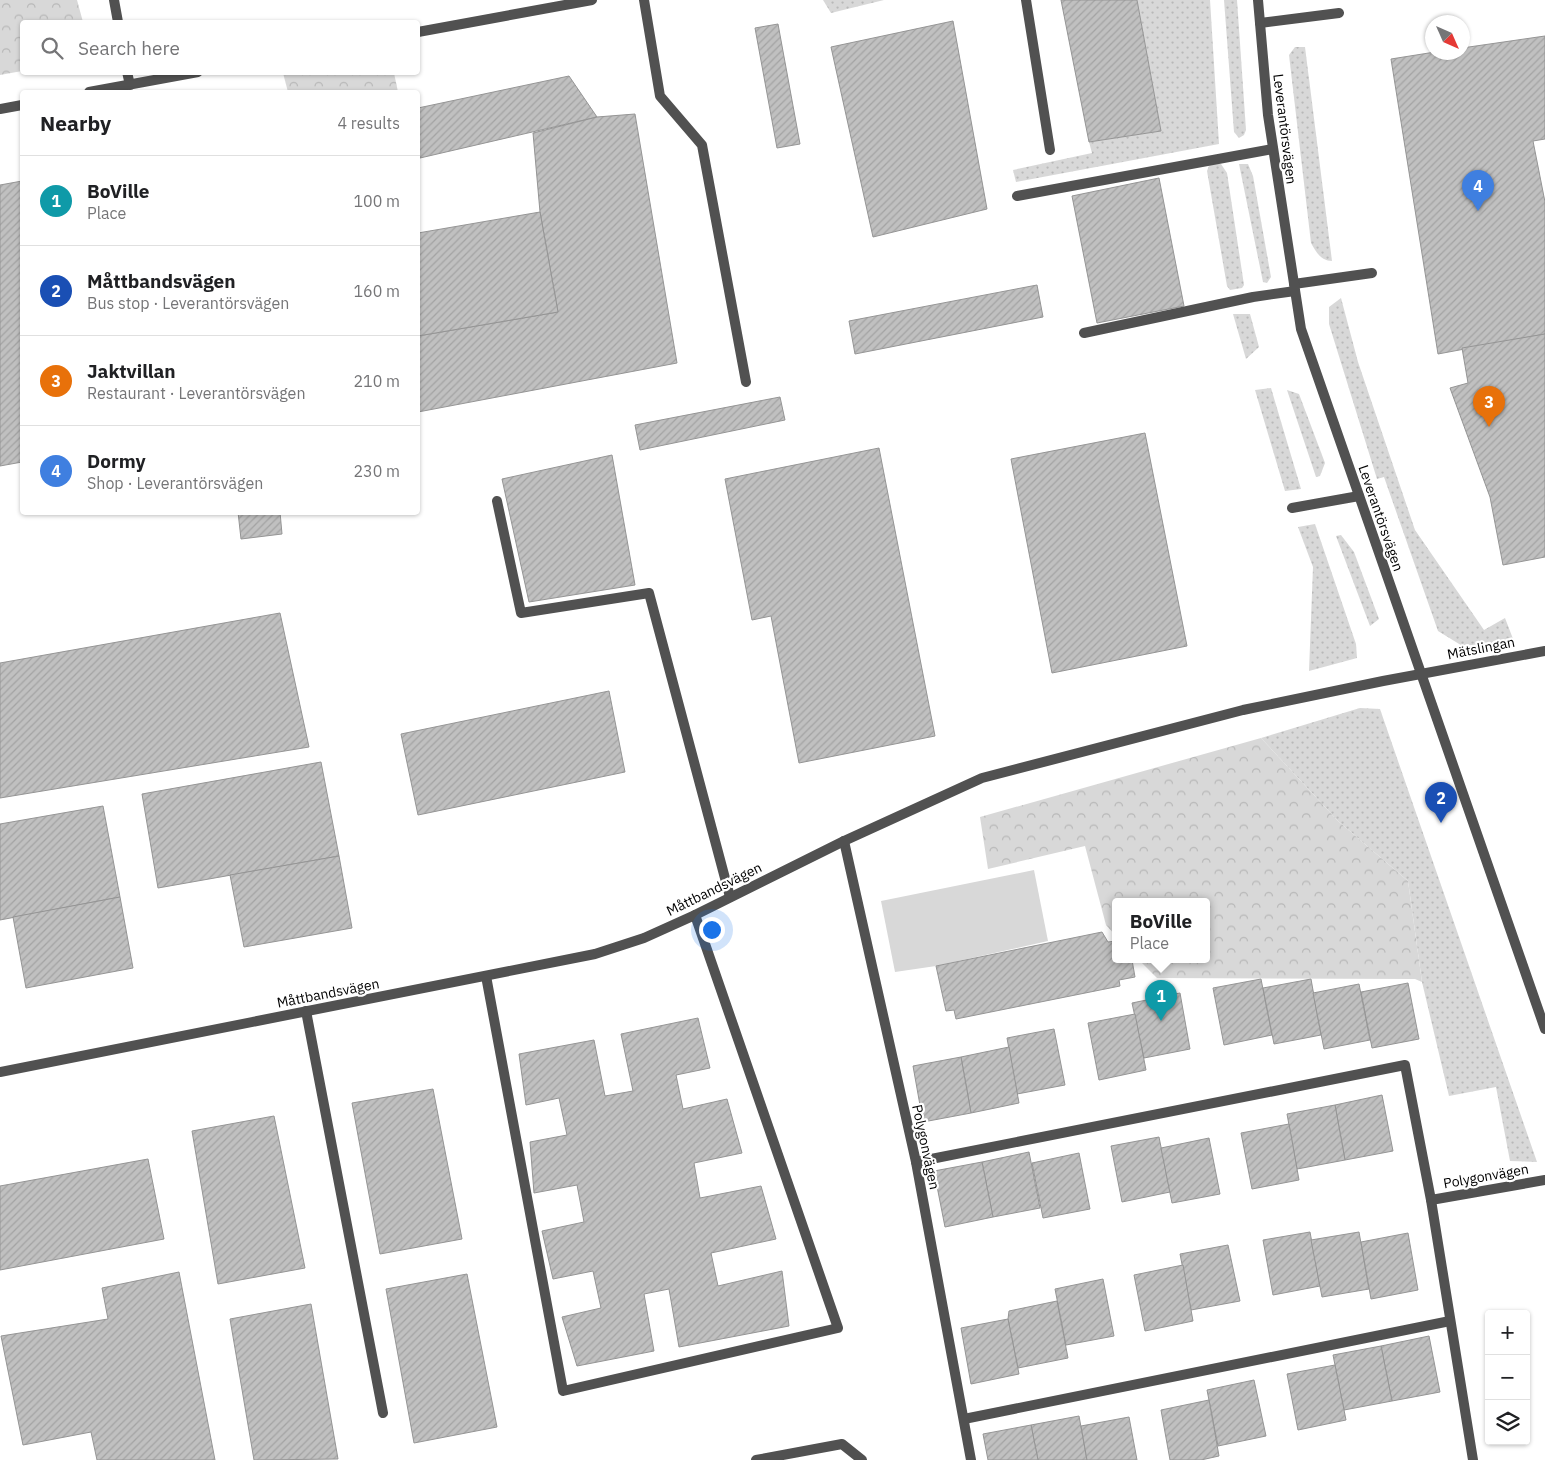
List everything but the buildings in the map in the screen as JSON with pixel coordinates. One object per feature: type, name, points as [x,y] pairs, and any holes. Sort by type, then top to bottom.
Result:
[{"type":"street","points":[[114,0],[118,20]]},
{"type":"street","points":[[420,32],[541,5],[592,0]]},
{"type":"street","points":[[644,0],[660,96],[702,145],[746,382]]},
{"type":"street","points":[[1026,0],[1050,150]]},
{"type":"street","name":"Leverantörsvägen","points":[[1258,0],[1273,149],[1301,329],[1545,1029]]},
{"type":"street","points":[[1260,23],[1339,13]]},
{"type":"street","points":[[128,75],[130,85]]},
{"type":"street","points":[[101,90],[182,75]]},
{"type":"street","points":[[0,109],[20,105]]},
{"type":"street","points":[[1017,196],[1273,149]]},
{"type":"street","points":[[1084,332],[1372,273]]},
{"type":"street","points":[[1292,508],[1359,496]]},
{"type":"street","points":[[497,501],[521,613],[649,593],[730,897]]},
{"type":"street","name":"Mätslingan","points":[[1422,673],[1545,650]]},
{"type":"street","name":"Måttbandsvägen","points":[[0,1072],[595,954],[644,938],[696,915],[844,841],[982,778],[1243,710],[1422,673]]},
{"type":"street","name":"Polygonvägen","points":[[844,841],[916,1162],[971,1460]]},
{"type":"street","points":[[486,976],[563,1391],[838,1328],[696,915]]},
{"type":"street","points":[[306,1011],[383,1413]]},
{"type":"street","points":[[916,1162],[1404,1066],[1431,1200],[1472,1460]]},
{"type":"street","name":"Polygonvägen","points":[[1431,1200],[1545,1180]]},
{"type":"street","points":[[964,1419],[1450,1321]]},
{"type":"street","points":[[756,1460],[842,1444],[862,1460]]},
{"type":"green space","points":[[0,0],[77,0],[82,20],[20,20],[20,71],[0,75]]},
{"type":"green space","points":[[823,0],[884,0],[831,13]]},
{"type":"green space","points":[[1137,0],[1210,0],[1219,144],[1016,182],[1013,170],[1092,153],[1089,142],[1161,131]]},
{"type":"green space","points":[[1224,0],[1237,0],[1246,130],[1244,135],[1239,138],[1234,132]]},
{"type":"green space","points":[[1295,47],[1305,47],[1332,261],[1322,258],[1311,243],[1289,55]]},
{"type":"green space","points":[[284,75],[394,75],[398,90],[287,90]]},
{"type":"green space","points":[[1210,163],[1221,164],[1227,173],[1244,285],[1242,288],[1230,290],[1227,286],[1207,171]]},
{"type":"green space","points":[[1239,164],[1248,164],[1253,176],[1271,277],[1267,283],[1263,282]]},
{"type":"green space","points":[[1341,298],[1358,362],[1415,530],[1484,630],[1505,618],[1515,644],[1488,647],[1471,645],[1464,647],[1438,631],[1384,477],[1377,479],[1329,324],[1329,307]]},
{"type":"green space","points":[[1233,314],[1250,314],[1259,347],[1246,359]]},
{"type":"green space","points":[[1271,388],[1301,489],[1285,491],[1255,390]]},
{"type":"green space","points":[[1287,390],[1299,394],[1325,463],[1320,476],[1316,477]]},
{"type":"green space","points":[[1315,524],[1356,644],[1357,658],[1309,671],[1313,567],[1298,527]]},
{"type":"green space","points":[[1341,535],[1354,552],[1379,619],[1370,626],[1336,536]]},
{"type":"green space","points":[[1360,708],[1380,709],[1537,1162],[1510,1161],[1496,1087],[1449,1096],[1422,982],[1408,881],[1338,821],[1261,738]]},
{"type":"green space","points":[[1261,738],[1338,821],[1408,881],[1422,982],[1415,979],[1157,978],[1142,963],[1210,963],[1210,898],[1112,898],[1112,932],[1106,925],[1085,846],[988,869],[980,817]]},
{"type":"green space","points":[[1034,870],[1048,941],[936,966],[895,972],[881,901]]},
{"type":"place","name":"Dormy","points":[[1478,211]]},
{"type":"place","name":"Jaktvillan","points":[[1489,427]]},
{"type":"place","name":"Måttbandsvägen","points":[[1441,823]]},
{"type":"place","name":"BoVille","points":[[1161,1021]]}]
